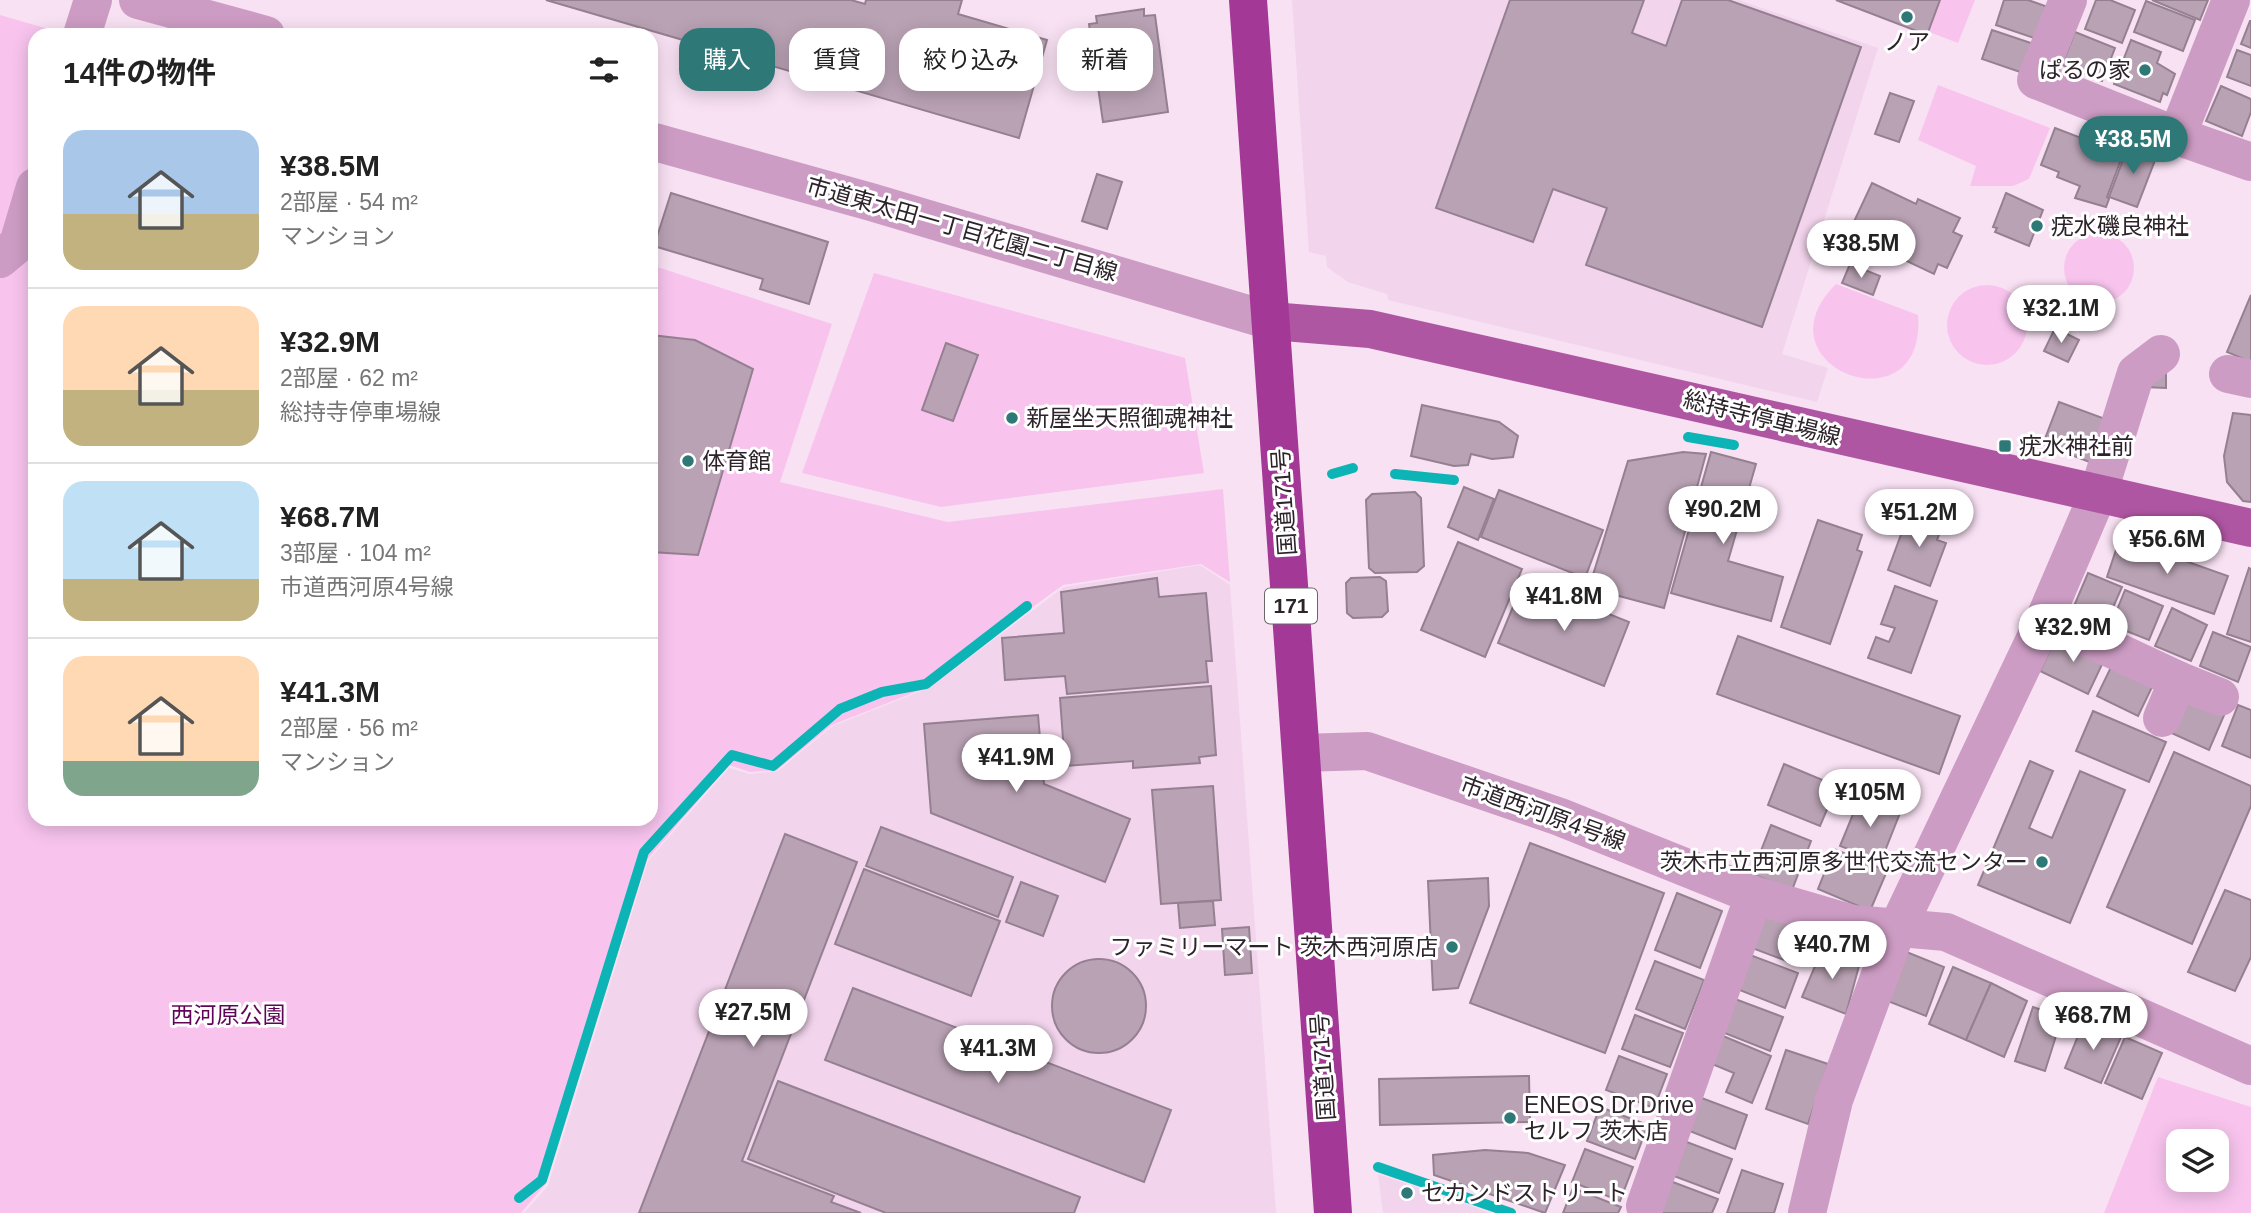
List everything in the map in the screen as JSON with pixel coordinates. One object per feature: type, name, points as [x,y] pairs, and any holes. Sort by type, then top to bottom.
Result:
[{"type":"highway","name":"国道171号","points":[[1248,0],[1333,1213]]},
{"type":"main road","name":"総持寺停車場線","points":[[1271,321],[1370,329],[1741,411],[1836,437],[2251,528]]},
{"type":"street","points":[[84,28],[93,0]]},
{"type":"street","points":[[138,0],[240,28]]},
{"type":"street","points":[[2068,0],[2036,80],[2176,136],[2251,162]]},
{"type":"street","points":[[2176,136],[2231,0]]},
{"type":"street","name":"市道東太田一丁目花園二丁目線","points":[[658,143],[897,209],[1271,321]]},
{"type":"street","points":[[0,259],[18,244],[28,210]]},
{"type":"street","points":[[1807,1213],[1834,1100],[1897,929],[2045,618],[2098,494],[2136,373],[2161,354]]},
{"type":"street","points":[[2045,618],[2178,680],[2220,696]]},
{"type":"street","points":[[2162,718],[2178,680]]},
{"type":"street","name":"市道西河原4号線","points":[[1301,753],[1367,751],[1560,817],[1754,895],[1853,925],[1946,932],[2251,1066]]},
{"type":"street","points":[[1646,1206],[1754,895]]},
{"type":"shaded area","points":[[1292,0],[1739,0],[1878,48],[1782,354],[1828,368],[1817,402],[1388,300],[1387,294],[1348,282],[1327,267],[1326,256],[1309,252]]},
{"type":"shaded area","points":[[1200,565],[1230,585],[1276,1213],[524,1213],[548,1186],[648,861],[729,768],[750,774],[778,771],[833,726],[929,688],[1064,587]]},
{"type":"shaded area","name":"セカンドストリート","points":[[1378,1174],[1491,1213],[1383,1213]]},
{"type":"green space","points":[[1941,0],[1975,0],[1958,43],[1929,32]]},
{"type":"green space","name":"西河原公園","points":[[0,15],[45,28],[28,28],[28,826],[658,826],[658,267],[832,324],[780,482],[948,522],[1223,489],[1230,582],[1201,564],[1063,585],[1030,609],[1025,602],[928,687],[832,725],[777,770],[750,772],[729,765],[647,860],[544,1186],[521,1213],[0,1213]]},
{"type":"green space","points":[[1938,85],[2050,128],[2029,179],[2013,186],[1970,186],[1976,166],[1918,140]]},
{"type":"green space","points":[[2099,233],[2124,243],[2134,268],[2124,293],[2099,303],[2074,293],[2064,268],[2074,243]]},
{"type":"green space","name":"新屋坐天照御魂神社","points":[[874,273],[1185,358],[1204,473],[941,507],[802,473]]},
{"type":"green space","points":[[1836,284],[1918,315],[1914,351],[1897,371],[1874,378],[1849,374],[1827,361],[1815,340],[1816,314]]},
{"type":"green space","points":[[1987,285],[2002,288],[2015,297],[2024,310],[2027,325],[2024,340],[2015,353],[2002,362],[1987,365],[1972,362],[1959,353],[1950,340],[1947,325],[1950,310],[1959,297],[1972,288]]},
{"type":"green space","points":[[2158,1077],[2251,1107],[2251,1213],[2104,1213]]},
{"type":"building","points":[[546,0],[851,0],[865,4],[866,0],[962,0],[958,14],[1006,28],[899,28],[899,91],[1032,91],[1019,138],[858,91],[885,91],[885,28],[789,28],[789,71],[775,67],[775,28],[679,28],[679,39],[658,33],[658,28],[642,28]]},
{"type":"building","points":[[1510,0],[1644,0],[1632,33],[1666,46],[1682,0],[1728,0],[1861,47],[1762,327],[1586,265],[1607,208],[1553,189],[1533,242],[1436,208]]},
{"type":"building","name":"ノア","points":[[1836,0],[1940,0],[1927,35]]},
{"type":"building","points":[[2004,0],[2028,0],[2048,7],[2037,39],[1996,25]]},
{"type":"building","points":[[2096,0],[2110,0],[2135,10],[2122,43],[2085,29]]},
{"type":"building","points":[[2152,0],[2208,0],[2200,20]]},
{"type":"building","points":[[2146,1],[2195,20],[2183,51],[2134,32]]},
{"type":"building","points":[[1144,9],[1144,16],[1155,15],[1168,112],[1103,122],[1099,91],[1153,91],[1153,28],[1090,28],[1089,24],[1097,23],[1096,16]]},
{"type":"building","points":[[2251,21],[2251,48],[2241,44]]},
{"type":"building","points":[[1992,30],[2034,44],[2023,73],[1982,59]]},
{"type":"building","points":[[2075,32],[2115,48],[2102,81],[2062,65]]},
{"type":"building","name":"ぱるの家","points":[[2131,40],[2161,52],[2157,63],[2175,74],[2167,95],[2163,93],[2160,102],[2114,84]]},
{"type":"building","points":[[2237,50],[2251,55],[2251,86],[2227,77]]},
{"type":"building","points":[[2221,86],[2251,99],[2251,112],[2242,136],[2206,121]]},
{"type":"building","points":[[1890,93],[1914,101],[1899,142],[1875,134]]},
{"type":"building","points":[[2055,128],[2123,154],[2107,197],[2109,199],[2106,207],[2075,198],[2080,186],[2057,177],[2059,172],[2041,165]]},
{"type":"building","points":[[2129,144],[2157,155],[2137,207],[2109,197]]},
{"type":"building","points":[[1097,174],[1122,182],[1107,229],[1082,221]]},
{"type":"building","points":[[1872,183],[1916,204],[1918,199],[1960,218],[1953,232],[1962,236],[1947,268],[1938,264],[1934,274],[1892,254],[1895,249],[1851,228]]},
{"type":"building","points":[[671,193],[828,242],[809,304],[760,289],[763,279],[658,247],[658,234]]},
{"type":"building","points":[[2006,193],[2043,210],[2029,246],[1995,232],[1997,228],[1993,227]]},
{"type":"building","points":[[1850,264],[1880,276],[1873,295],[1842,283]]},
{"type":"building","points":[[2251,295],[2251,362],[2227,352]]},
{"type":"building","points":[[2055,328],[2079,340],[2068,362],[2044,351]]},
{"type":"building","name":"体育館","points":[[658,336],[695,340],[753,369],[698,555],[658,552]]},
{"type":"building","points":[[946,343],[978,355],[953,421],[922,410]]},
{"type":"building","points":[[2144,374],[2166,374],[2166,388],[2144,387]]},
{"type":"building","points":[[2059,402],[2108,420],[2092,463],[2043,444]]},
{"type":"building","points":[[1422,405],[1499,422],[1518,436],[1513,457],[1492,459],[1471,454],[1468,465],[1454,466],[1411,456]]},
{"type":"building","points":[[2233,413],[2251,415],[2251,502],[2243,501],[2227,482],[2224,456]]},
{"type":"building","points":[[1683,452],[1706,454],[1664,608],[1589,588],[1628,461]]},
{"type":"building","points":[[1711,452],[1756,464],[1728,561],[1783,577],[1771,621],[1671,593]]},
{"type":"building","points":[[1464,487],[1494,499],[1478,540],[1448,527]]},
{"type":"building","points":[[1499,490],[1603,530],[1585,578],[1481,537]]},
{"type":"building","points":[[1415,492],[1421,498],[1424,566],[1417,572],[1375,573],[1369,568],[1366,500],[1372,494]]},
{"type":"building","points":[[1910,510],[1944,522],[1937,540],[1946,543],[1930,586],[1888,570]]},
{"type":"building","points":[[1818,520],[1862,535],[1857,550],[1862,552],[1830,644],[1781,627]]},
{"type":"building","points":[[2120,538],[2228,576],[2214,614],[2107,577]]},
{"type":"building","points":[[1458,542],[1522,569],[1485,657],[1421,630]]},
{"type":"building","points":[[2249,568],[2251,569],[2251,642],[2227,634]]},
{"type":"building","points":[[2088,573],[2122,587],[2107,621],[2074,606]]},
{"type":"building","points":[[1380,577],[1386,581],[1388,611],[1382,617],[1353,618],[1347,613],[1346,583],[1351,578]]},
{"type":"building","points":[[1157,578],[1159,597],[1206,593],[1212,661],[1206,661],[1208,682],[1067,694],[1065,676],[1005,680],[1002,638],[1064,633],[1061,592]]},
{"type":"building","points":[[1524,580],[1629,622],[1604,686],[1498,643]]},
{"type":"building","points":[[1895,586],[1937,601],[1911,673],[1868,658],[1876,637],[1889,642],[1895,628],[1881,624]]},
{"type":"building","points":[[2125,590],[2163,606],[2149,640],[2111,625]]},
{"type":"building","points":[[2172,608],[2207,625],[2191,661],[2155,646]]},
{"type":"building","points":[[2213,632],[2251,647],[2238,682],[2200,666]]},
{"type":"building","points":[[2058,633],[2106,656],[2088,694],[2040,671]]},
{"type":"building","points":[[1738,636],[1960,716],[1939,774],[1717,694]]},
{"type":"building","points":[[2113,663],[2154,683],[2138,716],[2097,696]]},
{"type":"building","points":[[1211,686],[1216,755],[1199,757],[1200,763],[1133,768],[1133,761],[1065,766],[1060,698]]},
{"type":"building","points":[[2183,695],[2225,713],[2209,750],[2167,731]]},
{"type":"building","points":[[2238,705],[2251,710],[2251,758],[2222,746]]},
{"type":"building","points":[[2093,711],[2166,742],[2149,782],[2076,751]]},
{"type":"building","points":[[1038,715],[1044,784],[1130,819],[1105,882],[931,813],[924,724]]},
{"type":"building","points":[[2174,752],[2251,786],[2251,806],[2192,944],[2107,907]]},
{"type":"building","name":"茨木市立西河原多世代交流センター","points":[[2030,761],[2053,771],[2029,828],[2052,838],[2080,771],[2125,790],[2070,923],[1978,885]]},
{"type":"building","points":[[1784,764],[1837,786],[1820,826],[1768,805]]},
{"type":"building","points":[[1213,786],[1221,900],[1161,904],[1152,790]]},
{"type":"building","points":[[1860,797],[1900,813],[1881,861],[1840,846]]},
{"type":"building","points":[[1771,825],[1811,841],[1792,890],[1752,874]]},
{"type":"building","points":[[881,827],[1013,877],[998,917],[866,866]]},
{"type":"building","points":[[785,834],[857,862],[742,1161],[834,1196],[831,1202],[861,1213],[639,1213]]},
{"type":"building","points":[[1530,843],[1664,893],[1605,1053],[1470,1003]]},
{"type":"building","points":[[1834,849],[1887,871],[1870,911],[1818,889]]},
{"type":"building","points":[[864,869],[1000,921],[971,996],[835,944]]},
{"type":"building","name":"ファミリーマート 茨木西河原店","points":[[1488,878],[1489,906],[1458,988],[1433,990],[1428,881]]},
{"type":"building","points":[[1021,882],[1058,896],[1043,936],[1006,922]]},
{"type":"building","points":[[2225,890],[2251,900],[2251,957],[2235,991],[2188,972]]},
{"type":"building","points":[[1677,893],[1722,911],[1700,968],[1655,950]]},
{"type":"building","points":[[1213,901],[1215,925],[1180,928],[1178,903]]},
{"type":"building","points":[[1765,914],[1813,933],[1800,966],[1752,948]]},
{"type":"building","points":[[1249,927],[1252,973],[1225,975],[1222,929]]},
{"type":"building","points":[[1823,947],[1860,962],[1846,1014],[1802,997]]},
{"type":"building","points":[[1904,951],[1944,967],[1926,1016],[1885,1000]]},
{"type":"building","points":[[1750,955],[1798,973],[1785,1008],[1737,989]]},
{"type":"building","points":[[1099,959],[1117,963],[1132,973],[1142,988],[1146,1006],[1142,1024],[1132,1039],[1117,1049],[1099,1053],[1081,1049],[1066,1039],[1056,1024],[1052,1006],[1056,988],[1066,973],[1081,963]]},
{"type":"building","points":[[1655,961],[1704,980],[1685,1029],[1636,1009]]},
{"type":"building","points":[[1953,967],[1991,983],[1966,1040],[1929,1024]]},
{"type":"building","points":[[1991,983],[2027,1001],[2004,1057],[1966,1040]]},
{"type":"building","points":[[853,988],[1171,1110],[1144,1182],[825,1060]]},
{"type":"building","points":[[1735,999],[1783,1017],[1770,1051],[1722,1032]]},
{"type":"building","points":[[2033,1007],[2062,1017],[2045,1071],[2015,1061]]},
{"type":"building","points":[[1635,1015],[1683,1033],[1670,1067],[1622,1049]]},
{"type":"building","points":[[2084,1021],[2121,1037],[2101,1083],[2065,1068]]},
{"type":"building","points":[[1723,1036],[1771,1056],[1752,1103],[1726,1092],[1734,1073],[1712,1064]]},
{"type":"building","points":[[2125,1037],[2162,1053],[2142,1099],[2105,1083]]},
{"type":"building","points":[[1786,1050],[1828,1064],[1808,1124],[1766,1109]]},
{"type":"building","points":[[1619,1056],[1667,1074],[1654,1108],[1606,1090]]},
{"type":"building","points":[[1529,1076],[1530,1122],[1380,1125],[1379,1079]]},
{"type":"building","points":[[778,1081],[1080,1197],[1074,1213],[886,1213],[748,1159]]},
{"type":"building","points":[[1699,1097],[1747,1115],[1735,1149],[1687,1130]]},
{"type":"building","points":[[1600,1107],[1648,1125],[1635,1159],[1587,1141]]},
{"type":"building","points":[[1684,1141],[1732,1159],[1719,1193],[1671,1175]]},
{"type":"building","points":[[1585,1149],[1633,1167],[1620,1201],[1572,1182]]},
{"type":"building","points":[[1485,1150],[1528,1153],[1565,1165],[1545,1213],[1434,1175],[1433,1155]]},
{"type":"building","points":[[1742,1170],[1783,1184],[1774,1213],[1727,1213]]},
{"type":"building","points":[[1670,1181],[1718,1199],[1712,1213],[1657,1213]]},
{"type":"building","points":[[1573,1188],[1621,1207],[1618,1213],[1563,1213]]},
{"type":"waterway","points":[[1688,437],[1734,445]]},
{"type":"waterway","points":[[1332,474],[1353,468]]},
{"type":"waterway","points":[[1395,474],[1454,480]]},
{"type":"waterway","points":[[519,1198],[542,1180],[644,852],[732,755],[773,766],[840,709],[882,692],[926,684],[1027,606]]},
{"type":"waterway","points":[[1378,1167],[1511,1213]]},
{"type":"place","name":"ノア","points":[[1907,17]]},
{"type":"place","name":"ぱるの家","points":[[2145,70]]},
{"type":"place","name":"疣水磯良神社","points":[[2037,226]]},
{"type":"place","name":"新屋坐天照御魂神社","points":[[1012,418]]},
{"type":"place","name":"疣水神社前","points":[[2005,446]]},
{"type":"place","name":"体育館","points":[[688,461]]},
{"type":"place","name":"茨木市立西河原多世代交流センター","points":[[2042,862]]},
{"type":"place","name":"ファミリーマート 茨木西河原店","points":[[1452,947]]},
{"type":"place","name":"ENEOS Dr.Drive セルフ 茨木店","points":[[1510,1118]]},
{"type":"place","name":"セカンドストリート","points":[[1407,1193]]}]
